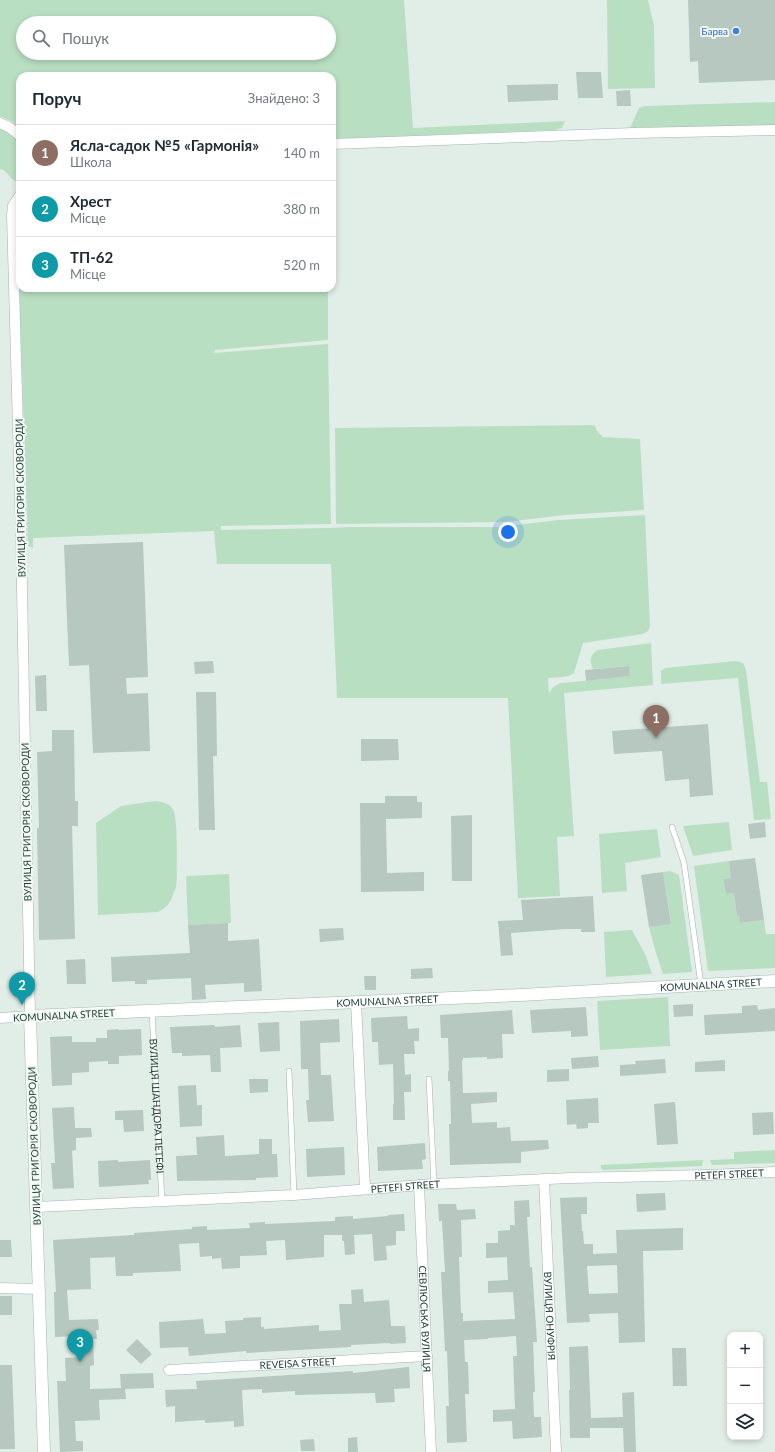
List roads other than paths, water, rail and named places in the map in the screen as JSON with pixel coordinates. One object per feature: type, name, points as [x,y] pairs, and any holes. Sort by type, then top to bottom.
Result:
[{"type":"main road","name":"KOMUNALNA STREET","points":[[30,1016],[356,1002],[775,981]]},
{"type":"main road","name":"ВУЛИЦЯ ГРИГОРІЯ СКОВОРОДИ","points":[[30,1016],[44,1452]]},
{"type":"street","points":[[0,123],[16,131]]},
{"type":"street","points":[[336,144],[633,133],[775,130]]},
{"type":"street","name":"ВУЛИЦЯ ГРИГОРІЯ СКОВОРОДИ","points":[[16,202],[12,215],[21,543],[30,1016]]},
{"type":"street","points":[[356,1002],[365,1190]]},
{"type":"street","name":"KOMUNALNA STREET","points":[[0,1018],[30,1016]]},
{"type":"street","name":"PETEFI STREET","points":[[36,1207],[294,1195],[434,1184],[775,1172]]},
{"type":"street","name":"ВУЛИЦЯ ОНУФРІЯ","points":[[544,1179],[556,1452]]},
{"type":"street","name":"СЕВЛЮСЬКА ВУЛИЦЯ","points":[[419,1185],[431,1452]]},
{"type":"street","points":[[0,1288],[39,1289]]},
{"type":"street","name":"REVEISA STREET","points":[[170,1370],[426,1356]]},
{"type":"lane","points":[[672,827],[684,863],[701,985]]},
{"type":"lane","name":"ВУЛИЦЯ ШАНДОРА ПЕТЕФІ","points":[[152,1011],[162,1202]]},
{"type":"lane","points":[[288,1071],[294,1195]]},
{"type":"lane","points":[[429,1079],[434,1184]]},
{"type":"lane","points":[[551,1452],[556,1452]]},
{"type":"place","name":"Барва","points":[[736,31]]},
{"type":"place","name":"Ясла-садок №5 «Гармонія»","points":[[656,738]]},
{"type":"place","name":"Хрест","points":[[22,1005]]},
{"type":"place","name":"ТП-62","points":[[80,1362]]}]
